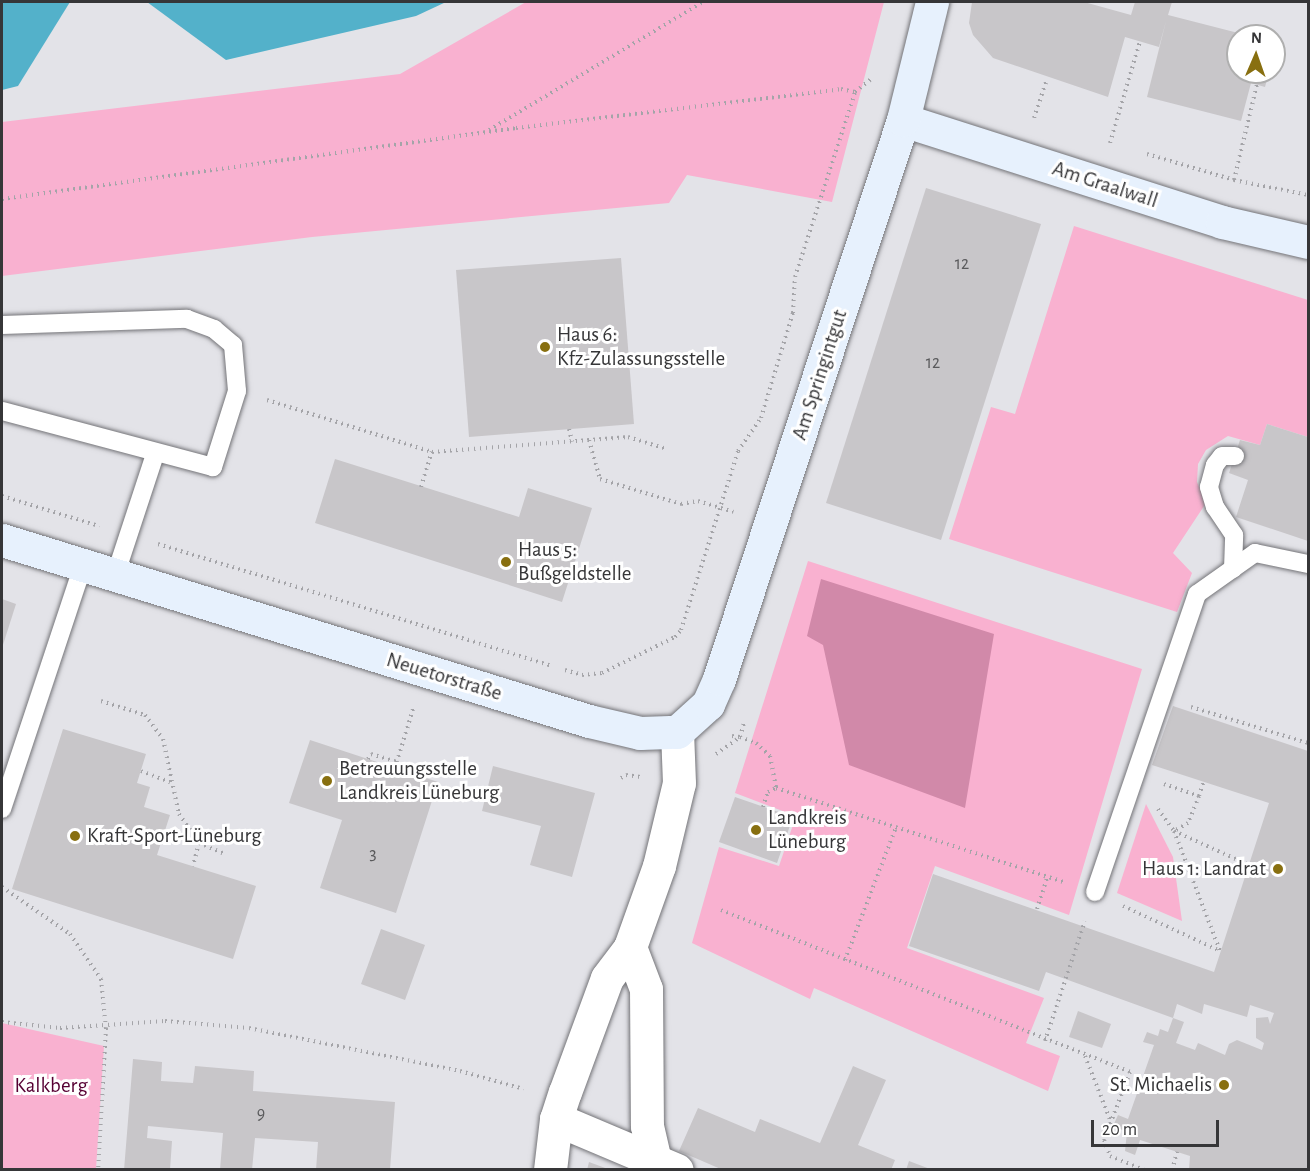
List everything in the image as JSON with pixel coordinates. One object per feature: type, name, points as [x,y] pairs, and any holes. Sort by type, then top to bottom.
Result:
[{"type":"main road","name":"Am Springintgut","points":[[677,732],[708,704],[719,679],[903,120],[932,2]]},
{"type":"main road","name":"Am Graalwall","points":[[903,120],[1222,222],[1308,242]]},
{"type":"main road","name":"Neuetorstraße","points":[[2,540],[589,721],[640,733],[677,732]]},
{"type":"street","points":[[550,1170],[556,1119],[608,978],[630,947],[659,866],[679,783],[677,732]]},
{"type":"street","points":[[630,947],[646,989],[646,1126],[666,1165]]},
{"type":"street","points":[[556,1119],[666,1165]]},
{"type":"lane","points":[[2,325],[187,319],[214,329],[233,345],[237,391],[213,467],[155,454],[2,411]]},
{"type":"lane","points":[[115,576],[155,454]]},
{"type":"lane","points":[[1233,569],[1234,535],[1215,507],[1209,487],[1215,465],[1222,456],[1235,456]]},
{"type":"lane","points":[[1095,892],[1143,776],[1197,594],[1255,554],[1308,564]]},
{"type":"lane","points":[[2,809],[83,566]]},
{"type":"path","points":[[486,132],[703,2]]},
{"type":"path","points":[[1110,143],[1140,41]]},
{"type":"path","points":[[2,495],[582,675],[602,673],[675,637],[681,630],[738,451],[760,418],[794,313],[795,277],[855,92],[877,74]]},
{"type":"path","points":[[1034,118],[1047,79]]},
{"type":"path","points":[[1234,180],[1257,84]]},
{"type":"path","points":[[2,199],[486,132],[841,89],[855,92]]},
{"type":"path","points":[[1023,115],[1045,122]]},
{"type":"path","points":[[1099,140],[1121,146]]},
{"type":"path","points":[[1144,153],[1234,180],[1308,195]]},
{"type":"path","points":[[237,391],[432,452],[628,437],[667,449]]},
{"type":"path","points":[[569,429],[572,442]]},
{"type":"path","points":[[589,440],[600,479],[681,504],[698,501],[719,508]]},
{"type":"path","points":[[421,487],[432,452]]},
{"type":"path","points":[[101,701],[145,715],[163,739],[170,782],[179,814],[199,843],[223,853]]},
{"type":"path","points":[[1180,704],[1308,742]]},
{"type":"path","points":[[395,768],[414,706]]},
{"type":"path","points":[[740,737],[756,743],[770,756],[776,788]]},
{"type":"path","points":[[368,759],[371,754],[397,762]]},
{"type":"path","points":[[141,771],[170,782]]},
{"type":"path","points":[[1143,776],[1199,796]]},
{"type":"path","points":[[763,807],[768,792],[776,788],[1095,892],[1221,951],[1174,831],[1151,794],[1143,776]]},
{"type":"path","points":[[1174,831],[1188,823],[1204,781]]},
{"type":"path","points":[[845,960],[896,826]]},
{"type":"path","points":[[1174,831],[1249,865]]},
{"type":"path","points":[[193,866],[199,843]]},
{"type":"path","points":[[1037,909],[1048,876]]},
{"type":"path","points":[[2,887],[70,934],[101,980],[106,1028],[98,1170]]},
{"type":"path","points":[[721,910],[1045,1041],[1130,1072],[1104,1140],[1110,1156],[1145,1170]]},
{"type":"path","points":[[1045,1041],[1085,923]]},
{"type":"path","points":[[2,1022],[60,1028],[106,1028],[165,1021],[249,1028],[460,1071],[519,1088]]},
{"type":"path","points":[[1085,1056],[1111,1122]]},
{"type":"path","points":[[1172,1170],[1177,1152]]},
{"type":"green space","points":[[526,2],[884,2],[832,202],[687,175],[669,203],[312,237],[2,276],[2,122],[400,74]]},
{"type":"green space","points":[[1074,226],[1308,300],[1308,437],[1267,424],[1260,445],[1228,436],[1206,450],[1198,464],[1197,482],[1206,503],[1173,553],[1192,573],[1177,612],[949,539],[991,407],[1015,414]]},
{"type":"green space","points":[[808,561],[1142,669],[1069,915],[935,866],[907,948],[1044,998],[1026,1043],[1060,1056],[1048,1091],[814,988],[810,999],[692,943],[719,847],[779,866],[796,816],[735,793]]},
{"type":"green space","points":[[1146,804],[1173,857],[1182,921],[1117,893]]},
{"type":"green space","name":"Kalkberg","points":[[2,1023],[104,1046],[96,1169],[2,1169]]},
{"type":"shaded area","points":[[821,579],[994,634],[965,808],[849,765],[823,645],[807,636]]},
{"type":"water","points":[[2,2],[70,2],[18,86],[2,90]]},
{"type":"water","points":[[147,2],[446,2],[416,16],[226,60]]},
{"type":"building","points":[[972,2],[1084,2],[1131,15],[1135,2],[1172,2],[1168,15],[1226,30],[1226,84],[1251,84],[1241,121],[1147,97],[1166,21],[1159,47],[1125,37],[1108,97],[993,58],[973,35],[969,23]]},
{"type":"building","points":[[926,188],[1041,224],[941,540],[826,503]]},
{"type":"building","name":"Haus 6: Kfz-Zulassungsstelle","points":[[621,258],[634,424],[469,437],[456,270]]},
{"type":"building","points":[[1267,424],[1308,437],[1308,541],[1236,517],[1248,480],[1229,473],[1240,440],[1260,445]]},
{"type":"building","name":"Haus 5: Bußgeldstelle","points":[[335,459],[519,517],[528,488],[592,508],[562,602],[315,523]]},
{"type":"building","points":[[2,599],[16,604],[2,648]]},
{"type":"building","name":"Haus 1: Landrat","points":[[1173,706],[1308,751],[1308,1170],[1189,1170],[1190,1156],[1140,1140],[1135,1155],[1125,1151],[1127,1132],[1113,1126],[1118,1115],[1128,1119],[1154,1045],[1143,1042],[1147,1032],[1158,1036],[1160,1029],[1168,1032],[1173,1018],[1046,972],[1039,991],[909,946],[933,874],[1214,972],[1269,803],[1152,765]],"holes":[[[1177,1004],[1202,1014],[1204,1004],[1247,1017],[1250,1005],[1274,1013],[1270,1024],[1268,1017],[1256,1018],[1256,1038],[1264,1043],[1262,1050],[1237,1040],[1229,1044],[1225,1055],[1198,1043],[1195,1050],[1176,1043],[1184,1022],[1173,1018]]]},
{"type":"building","points":[[63,729],[146,754],[137,783],[150,787],[144,807],[170,815],[157,855],[256,886],[233,959],[12,889]]},
{"type":"building","points":[[310,740],[438,782],[396,913],[320,888],[342,820],[289,803]]},
{"type":"building","points":[[493,766],[595,793],[572,877],[530,865],[541,826],[482,811]]},
{"type":"building","name":"Landkreis Lüneburg","points":[[735,797],[793,817],[777,863],[719,842]]},
{"type":"building","points":[[381,929],[425,945],[405,1000],[361,984]]},
{"type":"building","points":[[1078,1011],[1111,1024],[1102,1048],[1069,1037]]},
{"type":"building","points":[[133,1059],[162,1062],[161,1081],[193,1083],[195,1066],[254,1071],[253,1091],[395,1102],[390,1170],[316,1170],[318,1142],[255,1138],[252,1170],[220,1170],[223,1133],[148,1126],[147,1138],[172,1141],[170,1170],[124,1170]]},
{"type":"building","points":[[853,1066],[886,1080],[858,1145],[895,1160],[891,1170],[723,1170],[679,1151],[698,1108],[755,1132],[760,1119],[820,1143]]},
{"type":"building","points":[[909,1161],[930,1169],[930,1170],[906,1170]]},
{"type":"building","points":[[589,1162],[608,1169],[608,1170],[587,1170]]},
{"type":"place","name":"Haus 6: Kfz-Zulassungsstelle","points":[[545,347]]},
{"type":"place","name":"Haus 5: Bußgeldstelle","points":[[506,562]]},
{"type":"place","name":"Betreuungsstelle Landkreis Lüneburg","points":[[327,781]]},
{"type":"place","name":"Landkreis Lüneburg","points":[[756,830]]},
{"type":"place","name":"Kraft-Sport-Lüneburg","points":[[75,836]]},
{"type":"place","name":"Haus 1: Landrat","points":[[1278,869]]},
{"type":"place","name":"St. Michaelis","points":[[1224,1085]]}]
